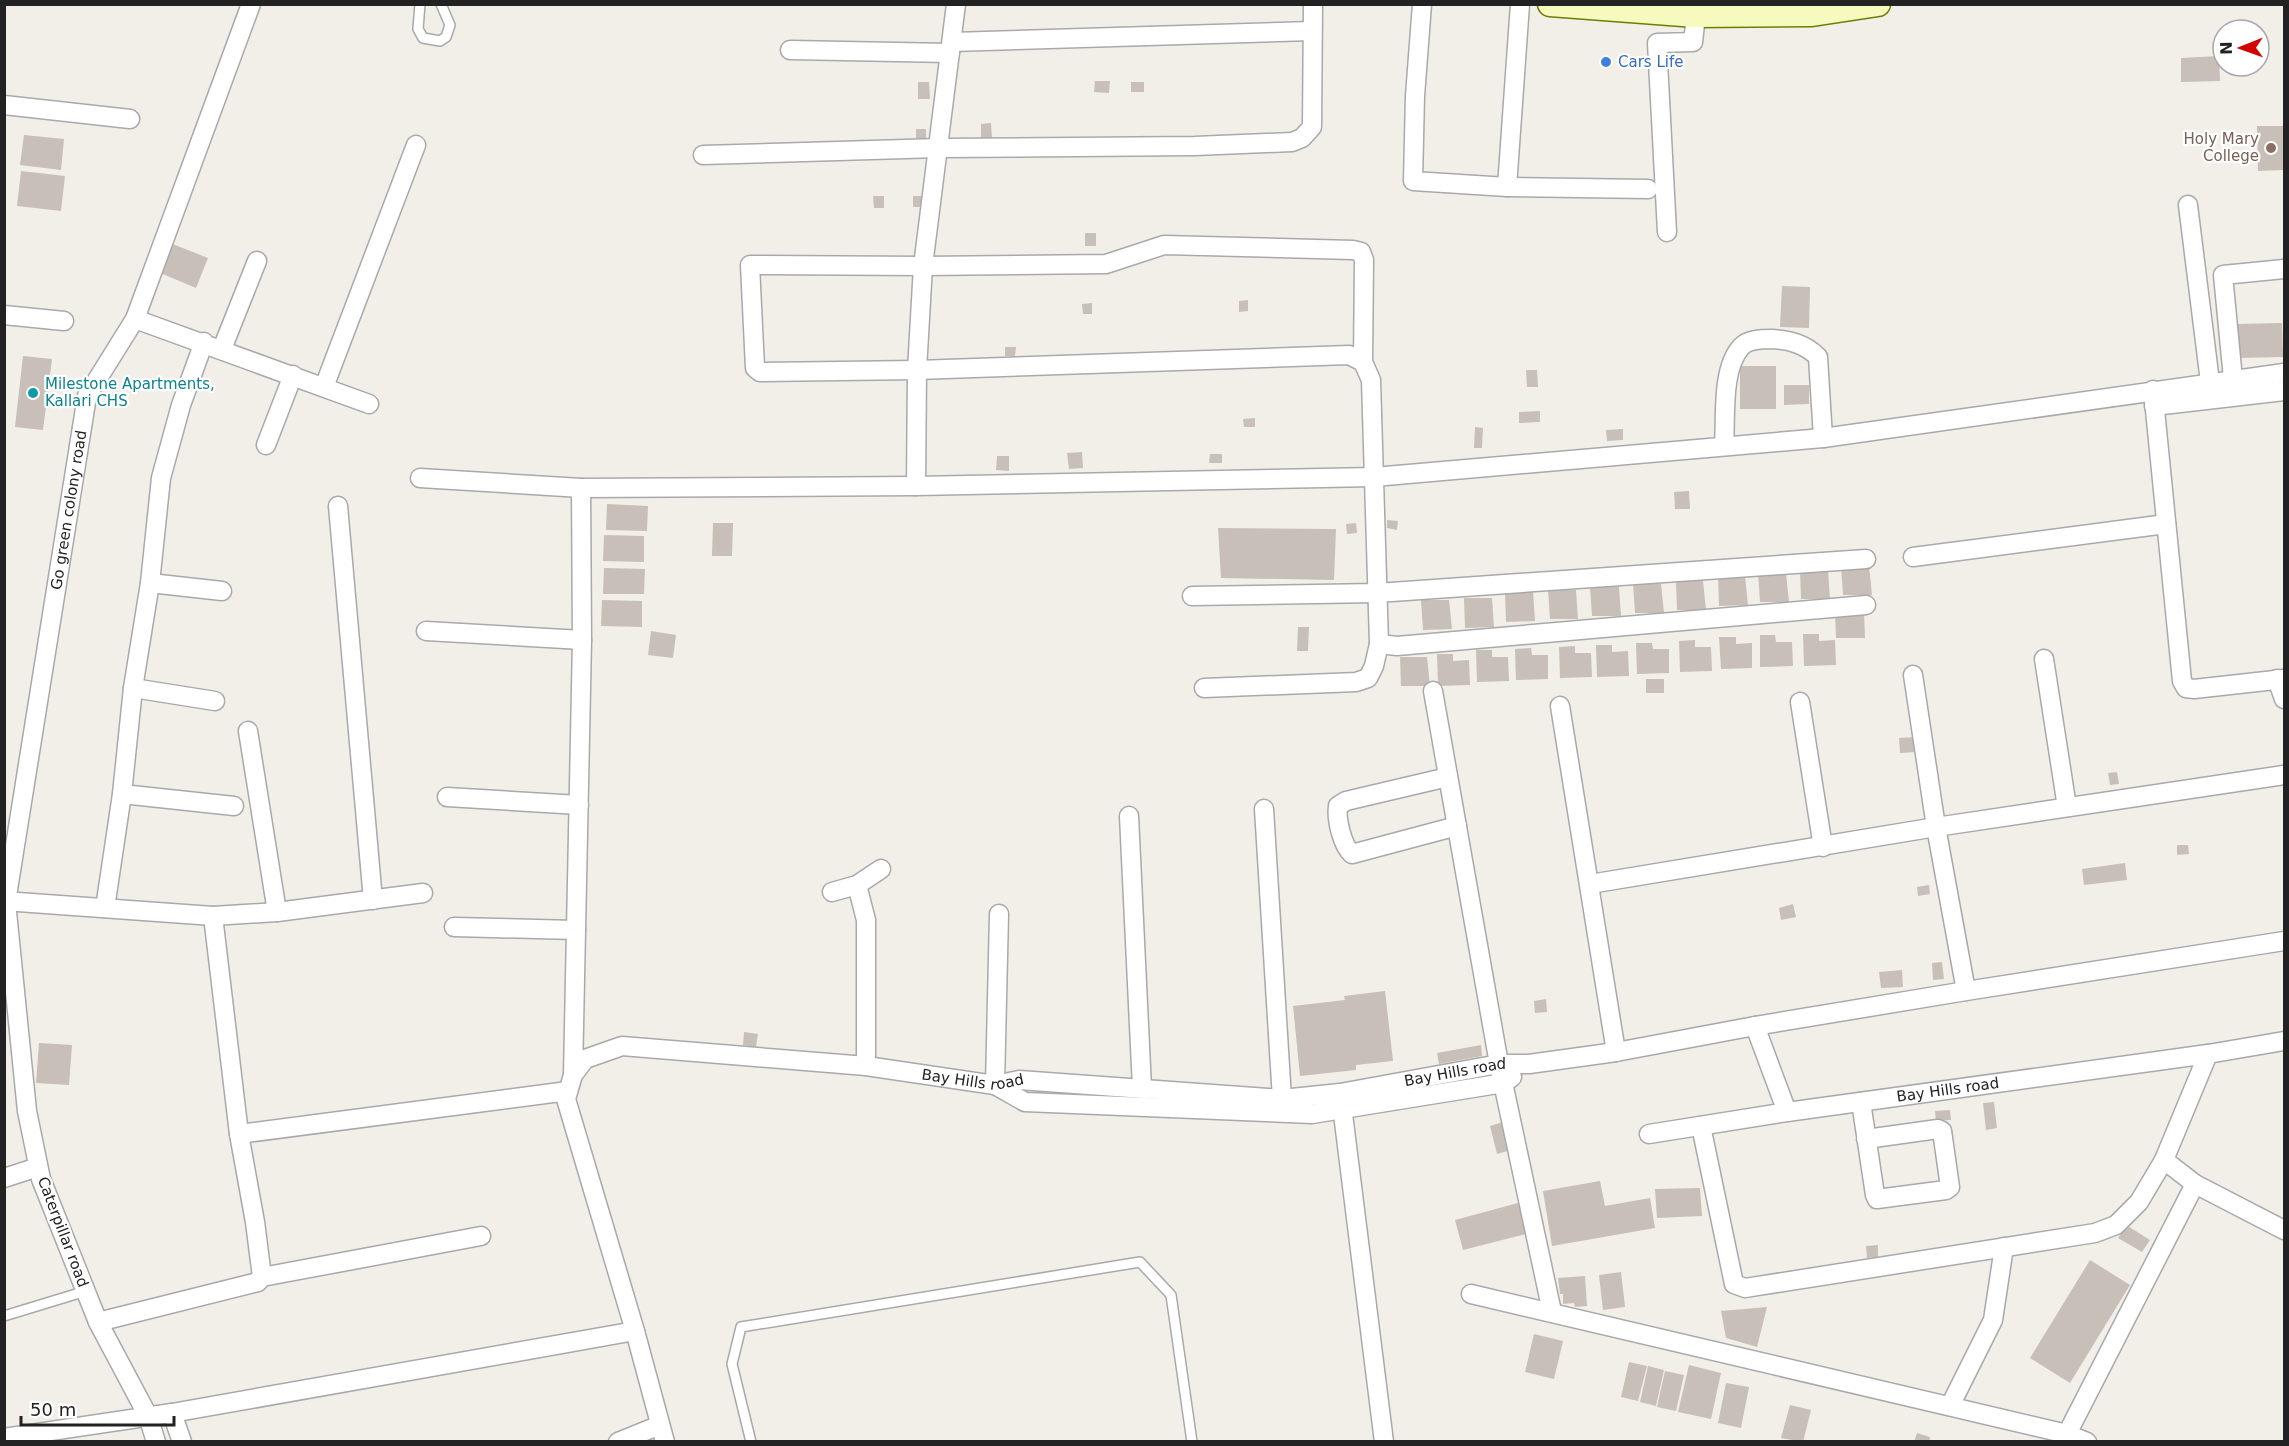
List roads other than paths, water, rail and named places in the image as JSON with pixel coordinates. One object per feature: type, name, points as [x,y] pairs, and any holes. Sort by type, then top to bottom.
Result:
[{"type":"street","name":"Go green colony road","points":[[5,901],[87,396],[135,318],[250,4]]},
{"type":"street","points":[[916,486],[917,370],[923,266],[956,4]]},
{"type":"street","points":[[703,155],[1292,142],[1302,138],[1312,127],[1313,4]]},
{"type":"street","points":[[1422,4],[1415,96],[1413,181],[1507,187],[1648,189]]},
{"type":"street","points":[[1507,187],[1520,4]]},
{"type":"street","points":[[1550,4],[1696,15],[1812,14],[1838,7],[1878,4]]},
{"type":"street","points":[[1667,232],[1657,43],[1693,42],[1696,15]]},
{"type":"street","points":[[790,50],[951,48],[1312,31]]},
{"type":"street","points":[[4,105],[130,119]]},
{"type":"street","points":[[324,387],[416,145]]},
{"type":"street","points":[[2188,205],[2210,382]]},
{"type":"street","points":[[1204,688],[1356,682],[1368,678],[1374,666],[1379,644],[1371,380],[1363,362],[1364,260],[1361,252],[1164,245],[1106,264],[923,266],[750,264],[754,368],[760,372],[917,370],[1349,355],[1363,362]]},
{"type":"street","points":[[222,349],[257,261]]},
{"type":"street","points":[[2233,379],[2223,275],[2284,269]]},
{"type":"street","points":[[4,315],[64,321]]},
{"type":"street","points":[[135,318],[369,404]]},
{"type":"street","points":[[1724,446],[1727,383],[1731,363],[1742,345],[1759,339],[1782,340],[1807,346],[1818,357],[1823,438]]},
{"type":"street","points":[[105,908],[122,794],[133,688],[150,583],[161,478],[181,405],[204,342]]},
{"type":"street","points":[[2153,398],[2210,382],[2284,373]]},
{"type":"street","points":[[266,445],[293,375]]},
{"type":"street","points":[[420,478],[581,488],[916,486],[1374,477],[1823,438],[2153,398],[2284,392]]},
{"type":"street","points":[[2153,398],[2182,681],[2186,688],[2194,689],[2281,679],[2284,699]]},
{"type":"street","points":[[581,488],[582,640],[576,930],[571,1083],[566,1099],[635,1331],[662,1433],[618,1442]]},
{"type":"street","points":[[338,506],[373,900]]},
{"type":"street","points":[[1913,557],[2166,524]]},
{"type":"street","points":[[1192,596],[1377,593],[1866,560]]},
{"type":"street","points":[[150,583],[222,591]]},
{"type":"street","points":[[1379,644],[1397,646],[1866,605]]},
{"type":"street","points":[[426,631],[582,640]]},
{"type":"street","points":[[2044,659],[2067,807]]},
{"type":"street","points":[[1913,675],[1936,828],[1966,991]]},
{"type":"street","points":[[133,688],[215,701]]},
{"type":"street","points":[[1433,691],[1498,1064],[1504,1083],[1552,1312]]},
{"type":"street","points":[[1800,702],[1822,847]]},
{"type":"street","points":[[1560,706],[1616,1052]]},
{"type":"street","points":[[248,731],[277,912]]},
{"type":"street","points":[[1590,884],[2067,807],[2284,776]]},
{"type":"street","points":[[1448,777],[1346,801],[1338,806],[1337,814],[1347,849],[1352,854],[1457,826]]},
{"type":"street","points":[[122,794],[234,806]]},
{"type":"street","points":[[447,797],[579,805]]},
{"type":"street","points":[[1264,809],[1282,1099]]},
{"type":"street","points":[[1129,816],[1142,1088]]},
{"type":"street","points":[[832,892],[857,885],[881,869]]},
{"type":"street","points":[[857,885],[866,920],[866,1066]]},
{"type":"street","points":[[5,901],[213,916],[277,912],[423,893]]},
{"type":"street","name":"Caterpillar road","points":[[5,901],[27,1111],[41,1179],[98,1322],[148,1416],[156,1442]]},
{"type":"street","points":[[999,914],[995,1085],[1025,1102],[1312,1114],[1341,1102],[1504,1083],[1529,1064]]},
{"type":"street","points":[[98,1322],[258,1282],[262,1276],[255,1222],[238,1134],[213,916]]},
{"type":"street","points":[[454,927],[576,930]]},
{"type":"street","name":"Bay Hills road","points":[[571,1083],[585,1059],[622,1046],[866,1066],[995,1085],[1019,1080],[1341,1102],[1498,1064],[1529,1064],[1616,1052],[1755,1026],[2284,941]]},
{"type":"street","points":[[1755,1026],[1787,1112]]},
{"type":"street","name":"Bay Hills road","points":[[1649,1134],[1787,1112],[2208,1054],[2284,1041]]},
{"type":"street","points":[[1701,1126],[1734,1284],[1745,1288],[2095,1233],[2116,1225],[2139,1202],[2164,1160],[2208,1054]]},
{"type":"street","points":[[238,1134],[571,1083]]},
{"type":"street","points":[[1341,1102],[1384,1442]]},
{"type":"street","points":[[1861,1102],[1866,1139],[1877,1199],[1946,1190],[1950,1187],[1942,1131],[1938,1129],[1866,1139]]},
{"type":"street","points":[[2164,1160],[2195,1184],[2282,1222]]},
{"type":"street","points":[[4,1178],[38,1167]]},
{"type":"street","points":[[2067,1434],[2195,1184]]},
{"type":"street","points":[[262,1276],[481,1236]]},
{"type":"street","points":[[1950,1406],[1993,1320],[2004,1247]]},
{"type":"street","points":[[1471,1294],[2067,1434],[2087,1442]]},
{"type":"street","points":[[4,1438],[172,1413],[635,1331]]},
{"type":"street","points":[[172,1413],[182,1442]]},
{"type":"lane","points":[[420,4],[418,29],[423,38],[440,41],[446,37],[450,25],[441,4]]},
{"type":"lane","points":[[751,1442],[732,1364],[741,1327],[1140,1263],[1171,1295],[1192,1442]]},
{"type":"lane","points":[[4,1316],[86,1291]]},
{"type":"place","name":"Cars Life","points":[[1606,62]]},
{"type":"place","name":"Holy Mary College","points":[[2271,148]]},
{"type":"place","name":"Milestone Apartments, Kallari CHS","points":[[33,393]]}]
